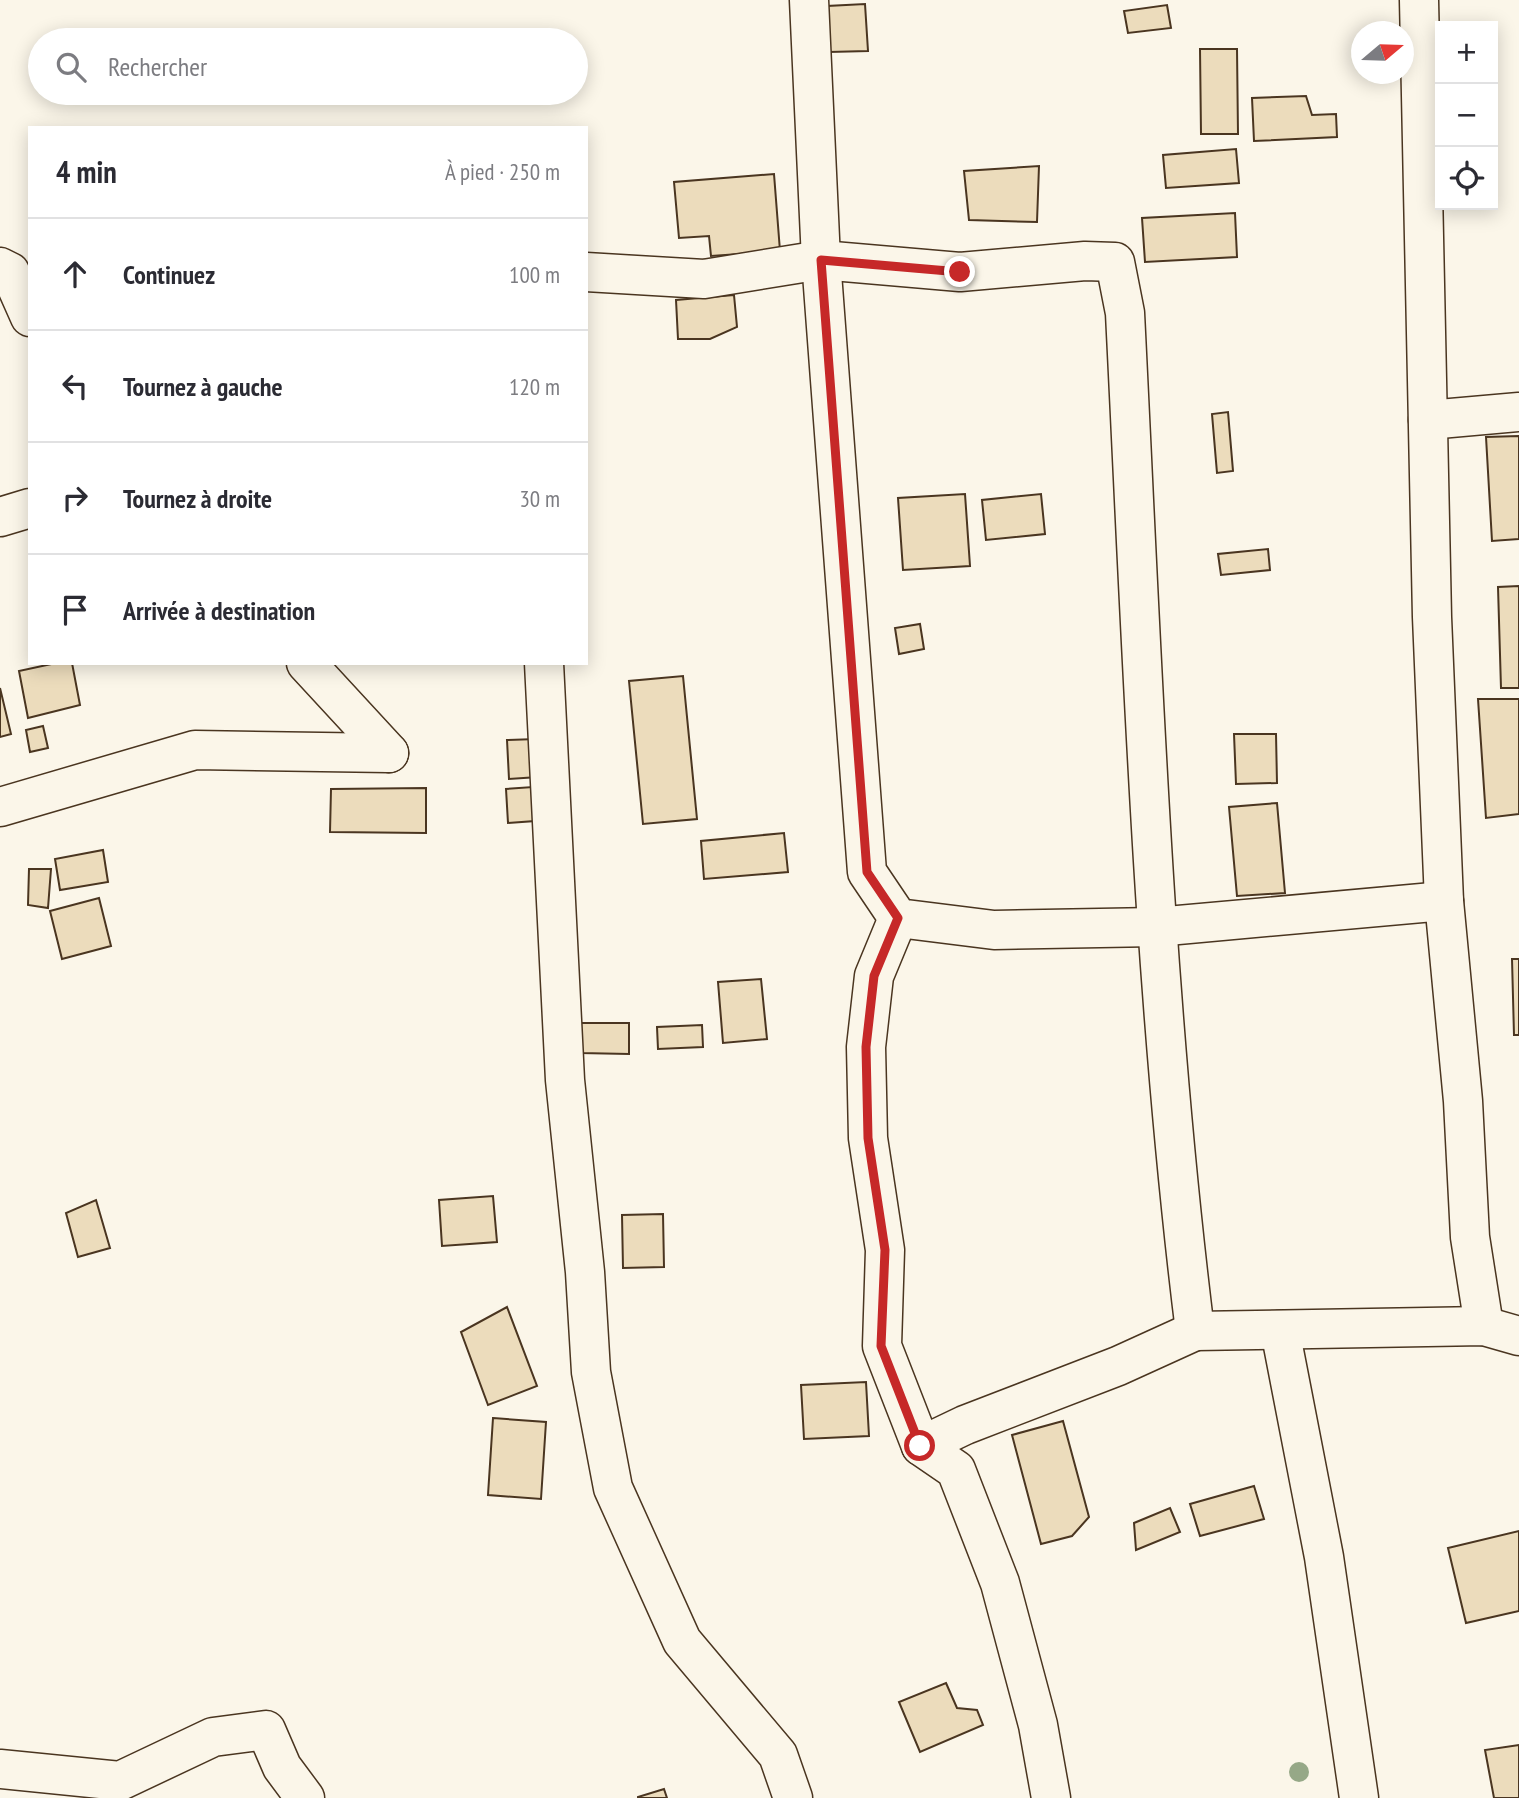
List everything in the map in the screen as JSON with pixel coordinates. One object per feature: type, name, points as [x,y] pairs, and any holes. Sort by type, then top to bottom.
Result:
[{"type":"street","points":[[809,0],[821,260],[867,872],[898,918],[994,930],[1156,927],[1444,901]]},
{"type":"street","points":[[920,1446],[1118,1367],[1195,1331],[1502,1331],[1470,1237],[1464,1101],[1444,901],[1432,617],[1419,0]]},
{"type":"street","points":[[588,272],[704,279],[821,260],[960,272],[1085,261],[1115,262],[1125,313],[1156,927],[1184,1241],[1195,1331]]},
{"type":"street","points":[[0,267],[10,272],[28,312]]},
{"type":"street","points":[[1428,420],[1519,412]]},
{"type":"street","points":[[0,517],[28,509]]},
{"type":"street","points":[[0,807],[195,750],[389,753],[308,665]]},
{"type":"street","points":[[544,665],[565,1080],[585,1272],[591,1372],[613,1488],[682,1641],[778,1755],[793,1798]]},
{"type":"street","points":[[898,918],[874,976],[866,1047],[868,1138],[885,1250],[881,1346],[920,1446],[956,1470],[1000,1583],[1038,1725],[1051,1798]]},
{"type":"street","points":[[1280,1331],[1324,1557],[1359,1798]]},
{"type":"street","points":[[0,1769],[120,1781],[213,1737],[266,1730],[282,1768],[305,1798]]},
{"type":"building","points":[[865,4],[868,51],[829,52],[827,6]]},
{"type":"building","points":[[1167,5],[1171,28],[1128,33],[1124,11]]},
{"type":"building","points":[[1200,49],[1237,49],[1238,134],[1201,134]]},
{"type":"building","points":[[1306,96],[1312,115],[1336,114],[1337,137],[1254,141],[1252,98]]},
{"type":"building","points":[[1236,149],[1239,183],[1166,188],[1163,155]]},
{"type":"building","points":[[1039,166],[1037,222],[969,220],[964,171]]},
{"type":"building","points":[[774,174],[780,251],[711,256],[709,236],[679,238],[674,182]]},
{"type":"building","points":[[1235,213],[1237,257],[1145,262],[1142,218]]},
{"type":"building","points":[[734,295],[737,327],[710,339],[678,339],[676,300]]},
{"type":"building","points":[[1228,412],[1233,471],[1217,473],[1212,414]]},
{"type":"building","points":[[1519,436],[1519,539],[1492,541],[1486,437]]},
{"type":"building","points":[[965,494],[970,566],[903,570],[898,498]]},
{"type":"building","points":[[1041,494],[1045,534],[986,540],[982,500]]},
{"type":"building","points":[[1268,549],[1270,570],[1221,575],[1218,554]]},
{"type":"building","points":[[1519,586],[1519,688],[1501,688],[1498,587]]},
{"type":"building","points":[[920,624],[924,649],[899,654],[895,628]]},
{"type":"building","points":[[47,665],[72,665],[80,705],[28,718],[19,671]]},
{"type":"building","points":[[683,676],[697,819],[643,824],[629,681]]},
{"type":"building","points":[[0,688],[11,734],[0,737]]},
{"type":"building","points":[[1478,699],[1519,699],[1519,814],[1486,818]]},
{"type":"building","points":[[43,726],[48,748],[30,752],[26,730]]},
{"type":"building","points":[[1234,734],[1276,734],[1277,783],[1236,784]]},
{"type":"building","points":[[536,739],[538,777],[509,779],[507,740]]},
{"type":"building","points":[[533,787],[535,821],[508,823],[506,789]]},
{"type":"building","points":[[426,788],[426,833],[330,832],[331,789]]},
{"type":"building","points":[[1277,803],[1285,893],[1237,896],[1229,807]]},
{"type":"building","points":[[784,833],[788,872],[704,879],[701,841]]},
{"type":"building","points":[[103,850],[108,882],[60,890],[55,859]]},
{"type":"building","points":[[29,869],[51,869],[48,908],[28,905]]},
{"type":"building","points":[[99,898],[111,946],[62,959],[50,911]]},
{"type":"building","points":[[1512,959],[1519,959],[1519,1035],[1514,1035]]},
{"type":"building","points":[[761,979],[767,1039],[723,1043],[718,982]]},
{"type":"building","points":[[581,1023],[629,1023],[629,1054],[580,1053]]},
{"type":"building","points":[[702,1025],[703,1047],[658,1049],[657,1027]]},
{"type":"building","points":[[493,1196],[497,1242],[442,1246],[439,1200]]},
{"type":"building","points":[[96,1200],[110,1248],[78,1257],[66,1213]]},
{"type":"building","points":[[663,1214],[664,1267],[623,1268],[622,1215]]},
{"type":"building","points":[[507,1307],[537,1386],[488,1405],[461,1332]]},
{"type":"building","points":[[866,1382],[869,1436],[804,1439],[801,1385]]},
{"type":"building","points":[[493,1418],[546,1422],[541,1499],[488,1495]]},
{"type":"building","points":[[1063,1421],[1089,1517],[1072,1536],[1041,1544],[1012,1435]]},
{"type":"building","points":[[1254,1486],[1264,1519],[1200,1536],[1190,1504]]},
{"type":"building","points":[[1170,1508],[1180,1532],[1136,1550],[1134,1523]]},
{"type":"building","points":[[1519,1531],[1519,1611],[1466,1623],[1448,1548]]},
{"type":"building","points":[[946,1683],[957,1708],[977,1710],[983,1725],[920,1752],[899,1702]]},
{"type":"building","points":[[1519,1745],[1519,1798],[1494,1798],[1485,1750]]},
{"type":"building","points":[[664,1789],[667,1798],[638,1798],[638,1797]]},
{"type":"route","points":[[920,1446],[881,1346],[885,1250],[868,1138],[866,1047],[874,976],[898,918],[867,872],[821,260],[960,272]]}]
